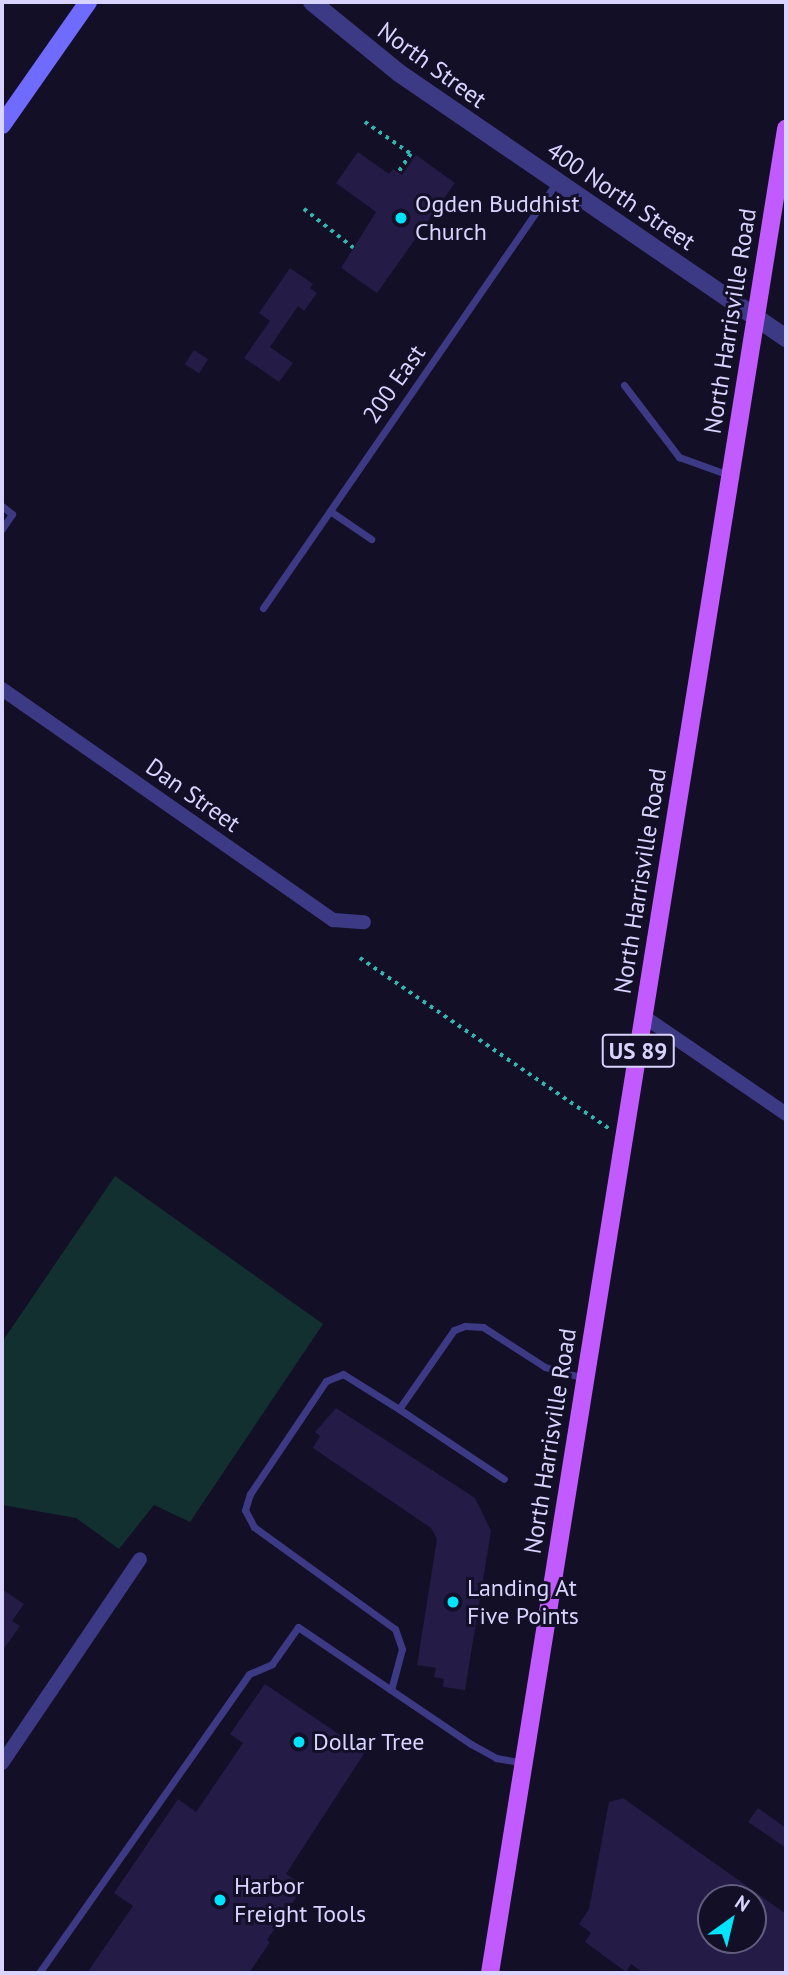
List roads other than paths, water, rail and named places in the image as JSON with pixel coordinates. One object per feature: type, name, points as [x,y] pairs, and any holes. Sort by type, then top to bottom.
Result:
[{"type":"main road","points":[[2,125],[88,2]]},
{"type":"main road","name":"North Harrisville Road","points":[[490,1973],[786,129]]},
{"type":"street","name":"North Street","points":[[312,2],[390,67],[493,139]]},
{"type":"street","name":"400 North Street","points":[[493,139],[786,338]]},
{"type":"street","name":"Dan Street","points":[[2,689],[332,920],[364,922]]},
{"type":"street","points":[[643,1016],[786,1114]]},
{"type":"street","points":[[2,1763],[140,1559]]},
{"type":"lane","name":"200 East","points":[[263,608],[556,182]]},
{"type":"lane","points":[[624,386],[679,457],[729,475]]},
{"type":"lane","points":[[2,506],[12,514],[2,529]]},
{"type":"lane","points":[[330,511],[371,539]]},
{"type":"lane","points":[[399,1409],[454,1330],[464,1326],[483,1326],[545,1367],[586,1379]]},
{"type":"lane","points":[[391,1690],[402,1649],[395,1629],[254,1527],[245,1510],[250,1494],[326,1381],[343,1374],[504,1479]]},
{"type":"lane","points":[[39,1973],[249,1674],[272,1664],[298,1627],[496,1758],[524,1763]]},
{"type":"place","name":"Ogden Buddhist Church","points":[[401,218]]},
{"type":"place","name":"Landing At Five Points","points":[[453,1602]]},
{"type":"place","name":"Dollar Tree","points":[[299,1742]]},
{"type":"place","name":"Harbor Freight Tools","points":[[220,1900]]}]
